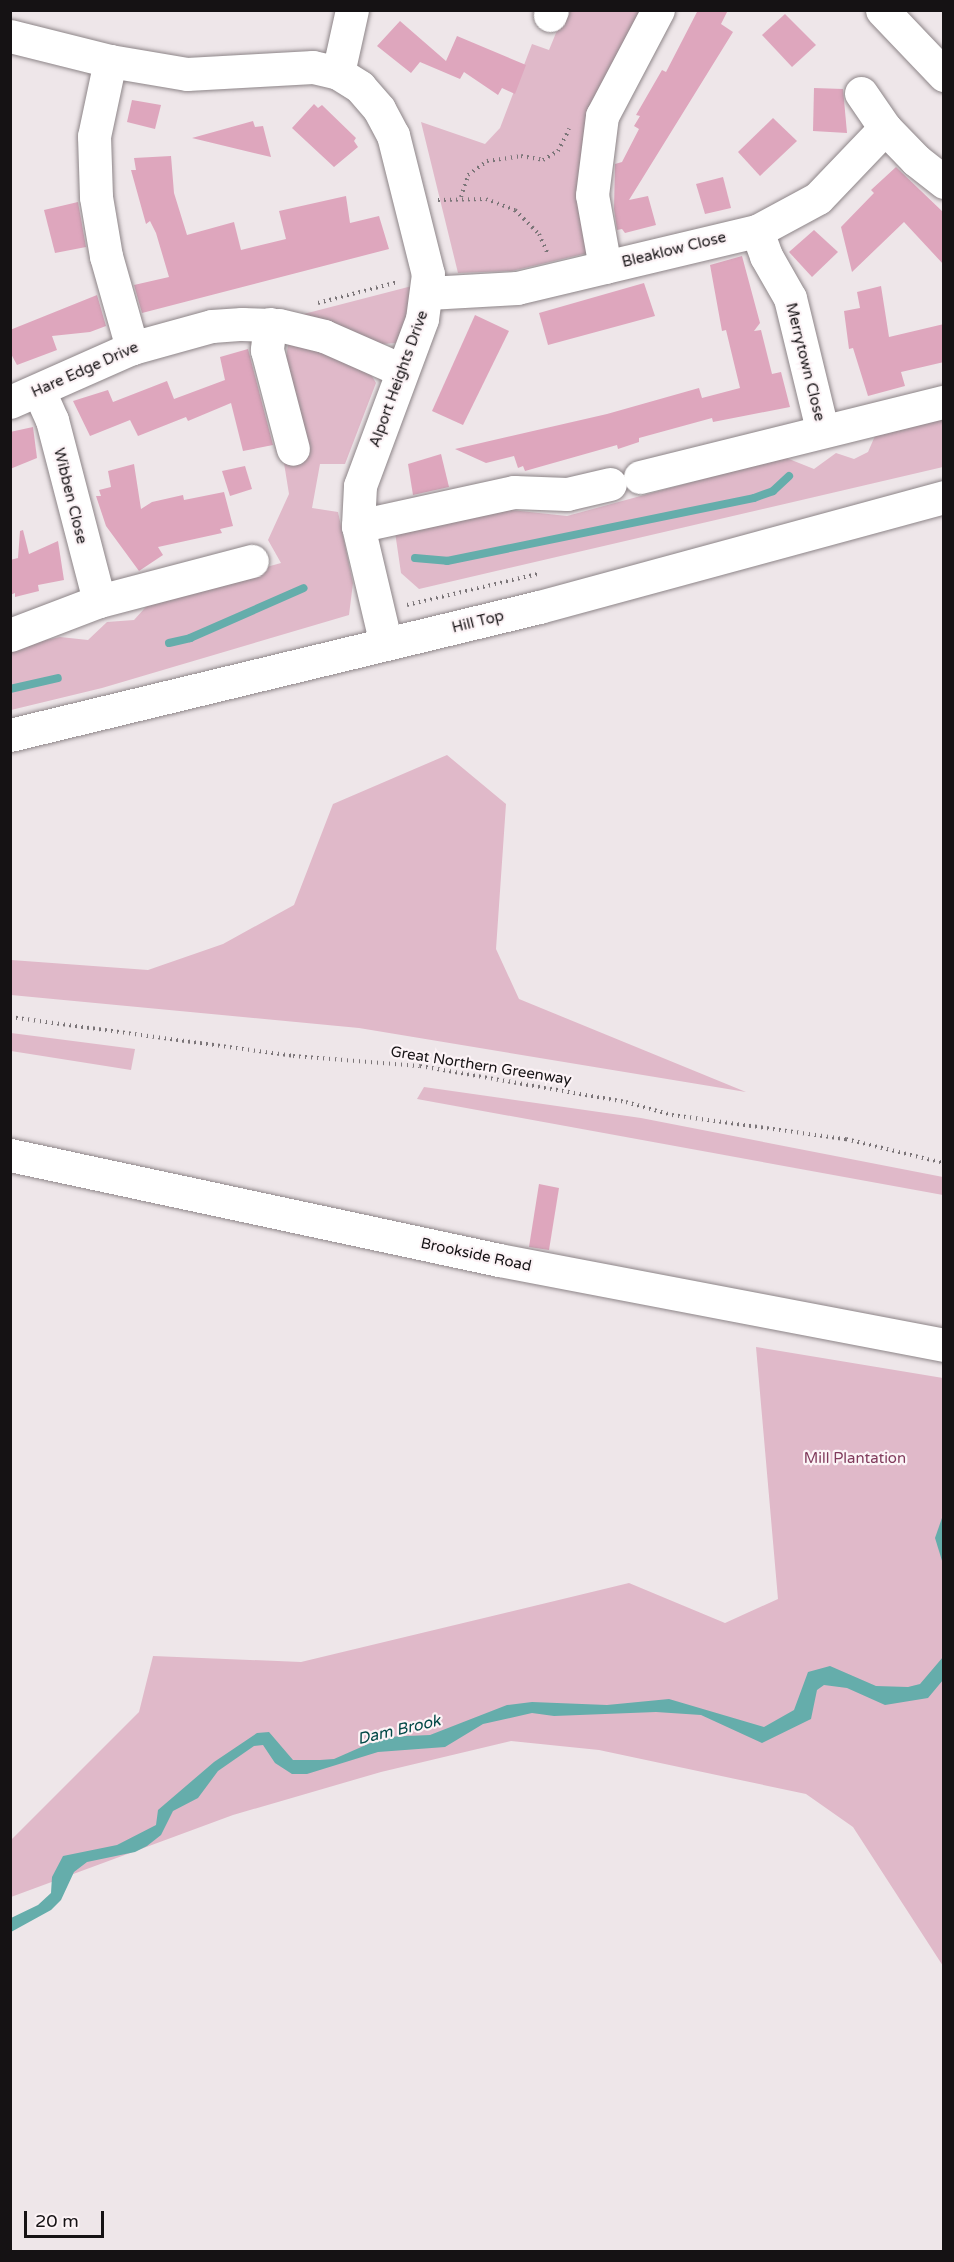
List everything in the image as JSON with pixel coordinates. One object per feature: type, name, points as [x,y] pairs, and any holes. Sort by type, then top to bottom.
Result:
[{"type":"street","points":[[338,73],[352,10]]},
{"type":"street","points":[[605,267],[592,195],[602,116],[658,10]]},
{"type":"street","points":[[882,10],[944,75]]},
{"type":"street","name":"Alport Heights Drive","points":[[18,28],[110,61],[187,74],[313,67],[338,73],[360,87],[379,109],[393,135],[426,259],[428,293],[422,319],[360,486],[358,526],[386,644]]},
{"type":"street","points":[[110,61],[94,136],[96,197],[106,256],[132,348]]},
{"type":"street","points":[[861,93],[885,128],[916,160],[944,182]]},
{"type":"street","name":"Bleaklow Close","points":[[428,293],[477,293],[554,279],[757,231],[818,198],[885,128]]},
{"type":"street","name":"Merrytown Close","points":[[757,231],[766,256],[790,298],[822,429]]},
{"type":"street","points":[[270,324],[267,350],[293,449]]},
{"type":"street","name":"Hare Edge Drive","points":[[25,396],[132,348],[212,326],[270,324],[324,336],[402,370]]},
{"type":"street","name":"Wibben Close","points":[[25,396],[52,420],[99,602]]},
{"type":"street","name":"Merrytown Close","points":[[358,526],[514,492],[567,494],[785,441],[822,429],[944,402]]},
{"type":"street","name":"Hill Top","points":[[10,735],[539,607],[944,497]]},
{"type":"street","points":[[10,635],[61,619],[99,602],[252,561]]},
{"type":"street","name":"Brookside Road","points":[[10,1155],[499,1260],[944,1345]]},
{"type":"path","points":[[461,197],[468,175],[487,160],[521,156],[543,160],[558,151],[573,119]]},
{"type":"path","points":[[436,201],[461,197],[486,199],[515,210],[539,234],[554,279]]},
{"type":"path","points":[[313,304],[399,282],[404,265],[426,259]]},
{"type":"path","name":"Great Northern Greenway","points":[[10,1017],[293,1056],[420,1066],[626,1102],[672,1115],[846,1139],[944,1163]]},
{"type":"green space","points":[[565,11],[643,11],[588,253],[512,271],[458,273],[421,122],[485,144],[500,128],[532,44],[549,50]]},
{"type":"green space","points":[[412,286],[411,314],[396,343],[382,344],[296,316]]},
{"type":"green space","points":[[289,340],[369,371],[376,383],[345,464],[320,464],[312,508],[338,512],[353,583],[349,615],[102,688],[11,710],[10,648],[60,637],[88,640],[107,622],[134,620],[153,599],[281,563],[268,540],[289,494],[284,463],[310,455],[286,357]]},
{"type":"green space","points":[[943,414],[943,467],[419,589],[401,573],[395,532],[511,510],[567,516],[784,457],[814,469],[836,453],[854,459],[868,452],[878,429]]},
{"type":"green space","points":[[447,755],[506,804],[496,949],[519,999],[746,1092],[359,1028],[11,995],[11,960],[148,970],[223,944],[294,905],[333,804]]},
{"type":"green space","points":[[11,1033],[135,1049],[131,1070],[11,1051]]},
{"type":"green space","points":[[424,1087],[641,1118],[943,1177],[943,1195],[417,1099]]},
{"type":"green space","name":"Mill Plantation","points":[[756,1347],[943,1378],[943,1966],[853,1827],[806,1794],[599,1750],[511,1741],[381,1772],[233,1815],[11,1897],[10,1841],[139,1712],[153,1656],[301,1662],[629,1583],[725,1623],[778,1599]]},
{"type":"water","points":[[943,1515],[943,1564],[935,1538]]},
{"type":"water","points":[[943,1657],[943,1680],[928,1698],[885,1705],[847,1688],[824,1685],[817,1690],[811,1719],[762,1743],[701,1715],[656,1712],[554,1716],[532,1713],[483,1724],[445,1747],[378,1752],[307,1774],[292,1774],[275,1763],[263,1745],[254,1746],[218,1771],[198,1798],[173,1811],[161,1835],[147,1846],[135,1852],[87,1862],[74,1872],[61,1900],[51,1910],[11,1932],[11,1918],[38,1905],[51,1893],[52,1877],[63,1856],[117,1845],[156,1825],[158,1810],[214,1762],[257,1733],[269,1732],[293,1760],[334,1759],[384,1737],[430,1735],[507,1705],[532,1702],[607,1705],[669,1699],[764,1727],[794,1710],[808,1672],[830,1666],[876,1686],[908,1687],[920,1684]]},
{"type":"building","points":[[698,10],[728,10],[721,24],[733,32],[629,200],[648,196],[656,225],[625,233],[622,229],[617,230],[614,209],[615,164],[622,162],[639,129],[634,126],[640,116],[636,115],[662,70],[666,72]]},
{"type":"building","points":[[785,14],[816,45],[792,67],[762,35]]},
{"type":"building","points":[[400,21],[446,61],[457,36],[526,65],[515,94],[502,88],[498,95],[464,72],[460,79],[420,62],[411,73],[377,46]]},
{"type":"building","points":[[814,88],[843,89],[847,133],[813,131]]},
{"type":"building","points":[[132,100],[161,105],[155,129],[127,122]]},
{"type":"building","points":[[314,104],[318,108],[322,105],[356,138],[354,141],[358,147],[334,167],[292,128]]},
{"type":"building","points":[[773,118],[797,141],[760,176],[738,152]]},
{"type":"building","points":[[253,121],[255,127],[263,126],[271,157],[192,138]]},
{"type":"building","points":[[171,156],[174,193],[187,235],[234,222],[241,250],[286,239],[279,211],[346,196],[350,223],[379,216],[389,249],[142,313],[134,285],[169,277],[156,233],[150,221],[146,224],[131,170],[136,170],[134,158]]},
{"type":"building","points":[[896,167],[944,213],[944,265],[904,222],[852,272],[841,227],[874,193],[871,190]]},
{"type":"building","points":[[723,177],[731,208],[705,214],[696,184]]},
{"type":"building","points":[[78,202],[86,247],[55,253],[44,210]]},
{"type":"building","points":[[814,230],[838,252],[812,277],[789,252]]},
{"type":"building","points":[[742,256],[760,323],[754,331],[761,330],[772,374],[781,372],[790,407],[713,422],[712,418],[639,438],[639,442],[618,449],[617,445],[525,471],[523,466],[518,468],[514,456],[486,463],[455,449],[607,414],[699,388],[702,398],[740,388],[726,330],[722,331],[710,265]]},
{"type":"building","points":[[644,283],[655,316],[548,345],[539,313]]},
{"type":"building","points":[[881,286],[889,337],[944,324],[944,362],[901,372],[905,386],[868,396],[853,348],[849,349],[844,311],[860,308],[857,292]]},
{"type":"building","points":[[97,295],[106,326],[90,332],[52,336],[57,350],[17,365],[10,352],[10,330]]},
{"type":"building","points":[[475,315],[509,331],[463,425],[432,411]]},
{"type":"building","points":[[248,349],[273,445],[243,451],[231,403],[188,421],[186,417],[138,436],[130,420],[90,436],[73,401],[108,390],[113,402],[167,381],[174,399],[225,380],[220,357]]},
{"type":"building","points":[[33,427],[37,458],[10,469],[10,432]]},
{"type":"building","points":[[441,454],[449,487],[413,495],[408,464]]},
{"type":"building","points":[[134,464],[141,509],[152,502],[183,495],[184,500],[224,492],[233,526],[220,529],[222,533],[158,547],[163,555],[139,571],[106,526],[96,496],[101,496],[99,490],[111,487],[108,471]]},
{"type":"building","points":[[245,466],[252,489],[230,496],[222,471]]},
{"type":"building","points":[[23,530],[29,554],[58,541],[64,580],[38,585],[39,591],[15,597],[15,593],[10,595],[10,560],[18,558],[20,531]]},
{"type":"building","points":[[539,1184],[559,1188],[549,1250],[529,1247]]},
{"type":"waterway","points":[[415,558],[447,561],[754,498],[773,491],[789,476]]},
{"type":"waterway","points":[[169,643],[190,638],[304,588]]},
{"type":"waterway","points":[[10,689],[58,678]]},
{"type":"water label","name":"Dam Brook","points":[[399,1730]]}]
